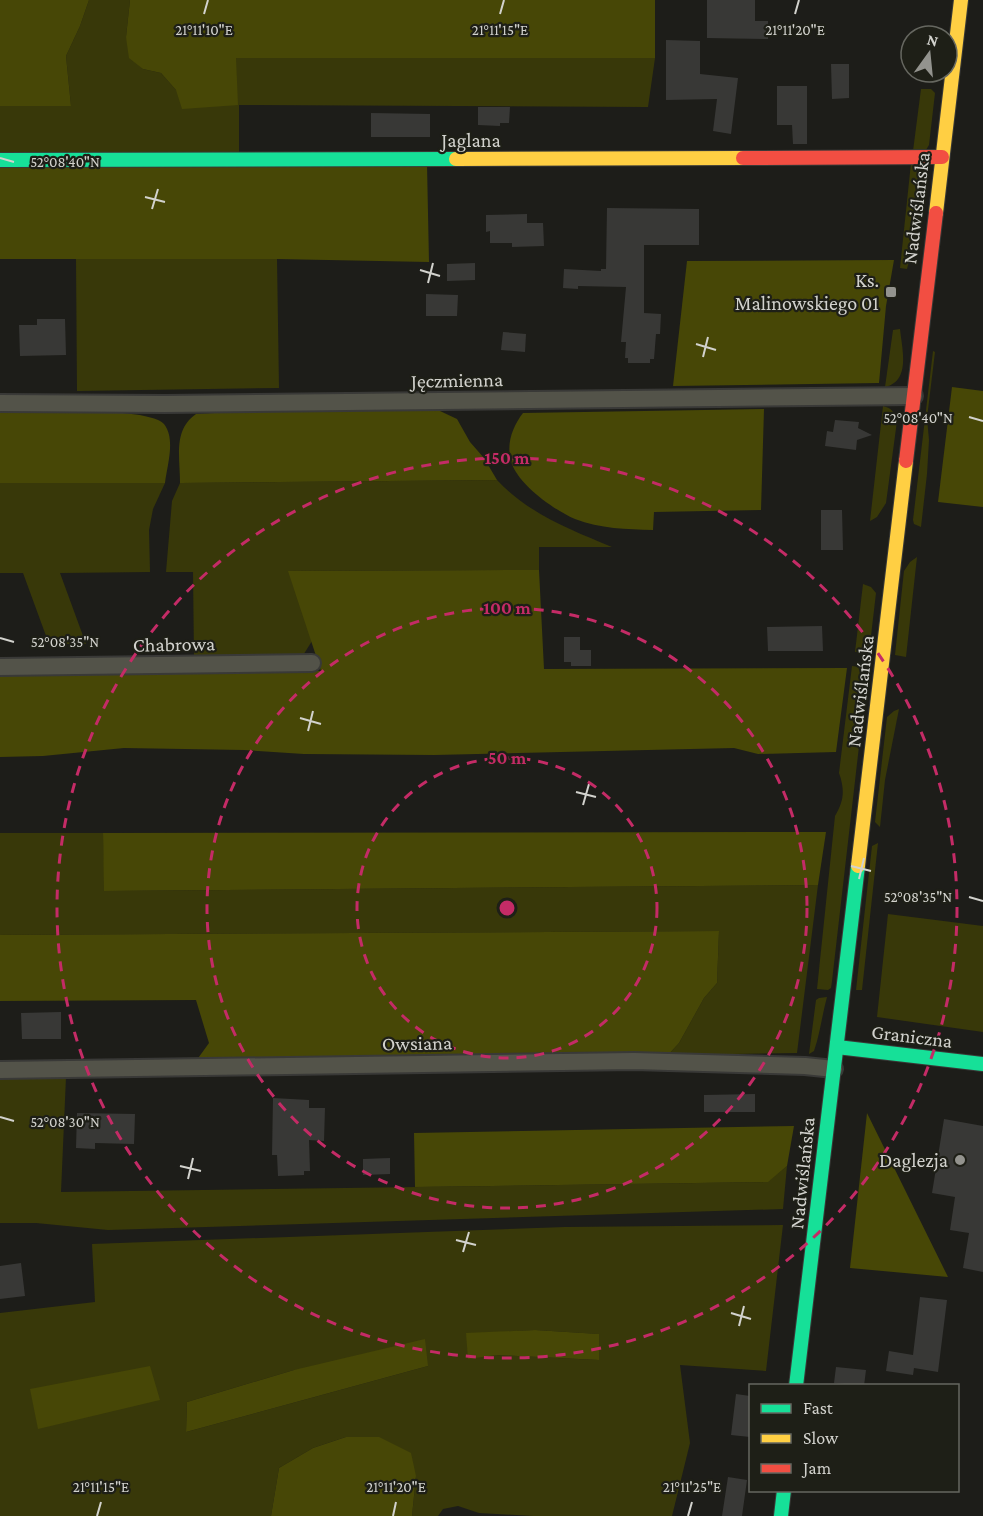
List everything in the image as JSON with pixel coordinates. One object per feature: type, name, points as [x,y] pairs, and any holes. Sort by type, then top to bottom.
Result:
[{"type":"main road","name":"Nadwiślańska","points":[[796,1384],[961,0]]},
{"type":"main road","name":"Jaglana","points":[[0,160],[942,157]]},
{"type":"main road","name":"Graniczna","points":[[837,1047],[983,1065]]},
{"type":"main road","points":[[781,1516],[784,1492]]},
{"type":"street","name":"Jęczmienna","points":[[0,403],[165,404],[914,396]]},
{"type":"street","name":"Chabrowa","points":[[0,667],[312,663]]},
{"type":"street","name":"Owsiana","points":[[0,1070],[634,1061],[806,1066],[834,1069]]},
{"type":"shaded area","points":[[0,0],[89,0],[66,56],[71,106],[0,106]]},
{"type":"shaded area","points":[[89,0],[130,0],[126,37],[143,69],[161,73],[176,90],[235,58],[655,58],[648,107],[239,105],[239,155],[0,155],[0,106],[71,106],[66,56]]},
{"type":"shaded area","points":[[130,0],[655,0],[655,58],[236,58],[238,105],[182,109],[176,90],[161,73],[143,69],[129,58],[126,37]]},
{"type":"shaded area","points":[[921,89],[931,89],[935,93],[929,145],[926,150],[913,151]]},
{"type":"shaded area","points":[[911,163],[927,168],[921,216],[907,269],[900,268]]},
{"type":"shaded area","points":[[427,164],[429,262],[277,259],[0,259],[0,165]]},
{"type":"shaded area","points":[[76,259],[277,259],[279,388],[77,391]]},
{"type":"shaded area","points":[[894,260],[886,306],[879,383],[673,386],[687,261]]},
{"type":"shaded area","points":[[900,329],[902,371],[893,384],[885,387],[893,330]]},
{"type":"shaded area","points":[[933,351],[935,352],[927,418],[929,440],[927,474],[921,527],[914,524],[913,520]]},
{"type":"shaded area","points":[[952,387],[983,391],[983,507],[938,502]]},
{"type":"shaded area","points":[[348,406],[440,411],[457,419],[497,480],[180,483],[179,445],[181,436],[189,420],[196,414]]},
{"type":"shaded area","points":[[883,406],[893,411],[897,421],[886,503],[877,517],[870,521]]},
{"type":"shaded area","points":[[764,409],[761,510],[654,512],[653,530],[604,527],[575,519],[547,503],[528,487],[511,461],[509,448],[511,435],[523,413]]},
{"type":"shaded area","points":[[0,412],[113,412],[154,418],[164,424],[170,437],[165,483],[0,483]]},
{"type":"shaded area","points":[[497,480],[509,492],[537,512],[612,547],[539,547],[539,570],[289,571],[312,641],[302,657],[194,658],[193,572],[166,572],[172,501],[180,483]]},
{"type":"shaded area","points":[[0,483],[165,483],[153,509],[149,530],[150,572],[60,573],[86,644],[49,644],[23,573],[0,573]]},
{"type":"shaded area","points":[[917,557],[906,657],[895,655],[904,571]]},
{"type":"shaded area","points":[[539,570],[544,669],[847,668],[836,752],[758,754],[734,748],[434,755],[304,754],[244,750],[124,748],[43,756],[0,757],[0,674],[321,671],[288,571]]},
{"type":"shaded area","points":[[863,584],[871,587],[876,593],[869,653],[855,652]]},
{"type":"shaded area","points":[[852,666],[868,668],[831,988],[817,989],[835,816],[843,795],[839,773]]},
{"type":"shaded area","points":[[899,709],[885,780],[880,827],[875,822],[887,717]]},
{"type":"shaded area","points":[[826,832],[818,885],[104,891],[103,833]]},
{"type":"shaded area","points":[[0,833],[103,833],[105,891],[818,885],[797,1053],[668,1055],[679,1043],[704,998],[717,983],[719,931],[0,935]]},
{"type":"shaded area","points":[[878,843],[862,990],[856,990],[872,846]]},
{"type":"shaded area","points":[[888,914],[983,926],[983,1032],[877,1017]]},
{"type":"shaded area","points":[[719,931],[717,983],[704,998],[679,1043],[668,1055],[196,1061],[209,1043],[196,1000],[0,1001],[0,935]]},
{"type":"shaded area","points":[[827,997],[816,1045],[814,1051],[809,1054],[816,1000]]},
{"type":"shaded area","points":[[66,1077],[61,1192],[767,1182],[787,1166],[783,1209],[108,1230],[36,1223],[0,1223],[0,1078]]},
{"type":"shaded area","points":[[867,1113],[948,1277],[850,1268]]},
{"type":"shaded area","points":[[794,1126],[787,1166],[768,1182],[415,1187],[414,1133]]},
{"type":"shaded area","points":[[783,1225],[766,1371],[680,1365],[690,1443],[672,1516],[533,1516],[479,1513],[458,1506],[443,1509],[438,1516],[412,1516],[416,1476],[346,1437],[313,1448],[279,1468],[271,1516],[0,1516],[0,1313],[95,1302],[92,1244],[565,1227]],"holes":[[[535,1330],[598,1334],[598,1360],[496,1355],[466,1334]],[[428,1366],[186,1432],[187,1402],[294,1370]]]},
{"type":"shaded area","points":[[535,1330],[599,1334],[599,1360],[496,1355],[468,1359],[466,1333]]},
{"type":"shaded area","points":[[425,1339],[428,1366],[186,1432],[187,1402],[294,1370]]},
{"type":"shaded area","points":[[150,1366],[160,1400],[38,1429],[30,1389]]},
{"type":"shaded area","points":[[346,1437],[379,1437],[411,1453],[416,1476],[412,1516],[271,1516],[279,1468],[313,1448]]},
{"type":"building","points":[[707,0],[755,0],[755,21],[768,21],[768,39],[707,38]]},
{"type":"building","points":[[666,40],[700,41],[700,74],[738,78],[731,134],[713,131],[717,99],[666,100]]},
{"type":"building","points":[[831,64],[849,64],[849,98],[832,99]]},
{"type":"building","points":[[777,86],[807,86],[807,144],[793,144],[792,125],[777,125]]},
{"type":"building","points":[[478,107],[510,107],[509,123],[500,123],[500,126],[478,125]]},
{"type":"building","points":[[371,113],[430,114],[430,137],[371,137]]},
{"type":"building","points":[[607,208],[699,209],[699,245],[644,245],[644,313],[661,314],[660,334],[656,334],[654,359],[650,359],[650,363],[628,363],[628,358],[625,358],[626,342],[621,342],[626,287],[563,288],[564,269],[601,271],[601,269],[606,269]]},
{"type":"building","points":[[527,214],[527,223],[543,223],[544,246],[512,247],[512,243],[490,243],[490,231],[486,232],[486,215]]},
{"type":"building","points":[[475,263],[475,280],[447,281],[447,264]]},
{"type":"building","points":[[426,294],[458,295],[457,316],[426,316]]},
{"type":"building","points":[[37,319],[65,319],[66,355],[20,356],[19,325],[37,325]]},
{"type":"building","points":[[503,332],[526,334],[525,352],[501,350]]},
{"type":"building","points":[[835,420],[859,422],[858,428],[872,435],[857,440],[856,450],[825,446],[827,431],[833,432]]},
{"type":"building","points":[[821,510],[842,510],[843,550],[821,550]]},
{"type":"building","points":[[822,626],[823,651],[768,651],[767,627]]},
{"type":"building","points":[[564,637],[580,637],[580,650],[591,650],[591,666],[571,666],[571,662],[564,662]]},
{"type":"building","points":[[61,1012],[61,1039],[22,1039],[21,1013]]},
{"type":"building","points":[[755,1094],[755,1112],[704,1112],[704,1095]]},
{"type":"building","points":[[273,1098],[309,1100],[309,1108],[325,1108],[324,1141],[309,1140],[310,1171],[304,1171],[304,1175],[278,1176],[277,1155],[272,1155]]},
{"type":"building","points":[[77,1113],[135,1114],[134,1144],[95,1143],[95,1149],[76,1148]]},
{"type":"building","name":"Daglezja","points":[[944,1119],[983,1126],[983,1272],[963,1268],[969,1233],[950,1230],[955,1197],[932,1193]]},
{"type":"building","points":[[390,1158],[390,1174],[363,1175],[363,1159]]},
{"type":"building","points":[[21,1263],[25,1296],[0,1299],[0,1266]]},
{"type":"building","points":[[920,1297],[947,1300],[938,1372],[914,1368],[913,1375],[886,1371],[889,1351],[913,1355]]},
{"type":"building","points":[[836,1367],[866,1370],[864,1384],[834,1383]]},
{"type":"building","points":[[736,1394],[749,1396],[749,1437],[731,1435]]},
{"type":"building","points":[[728,1477],[747,1480],[742,1516],[722,1516]]},
{"type":"traffic: fast","points":[[0,160],[456,159]]},
{"type":"traffic: fast","points":[[796,1384],[858,866]]},
{"type":"traffic: fast","points":[[837,1047],[983,1064]]},
{"type":"traffic: fast","points":[[781,1516],[784,1492]]},
{"type":"traffic: slow","points":[[936,213],[961,0]]},
{"type":"traffic: slow","points":[[456,159],[743,158]]},
{"type":"traffic: slow","points":[[858,866],[906,461]]},
{"type":"traffic: jam","points":[[743,158],[942,157]]},
{"type":"traffic: jam","points":[[906,461],[936,213]]},
{"type":"place","name":"Ks. Malinowskiego 01","points":[[891,292]]},
{"type":"place","name":"Daglezja","points":[[960,1160]]}]
